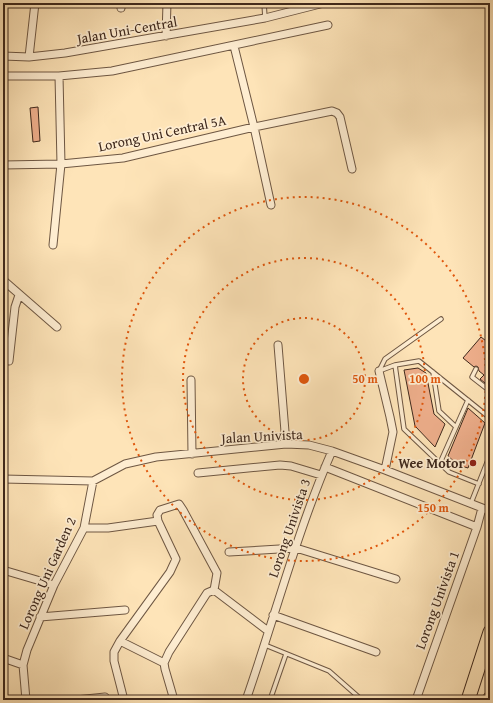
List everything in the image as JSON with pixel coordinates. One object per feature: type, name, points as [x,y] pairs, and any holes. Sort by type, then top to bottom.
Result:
[{"type":"highway","points":[[468,700],[490,632]]},
{"type":"street","points":[[29,57],[34,3]]},
{"type":"street","points":[[166,36],[167,3]]},
{"type":"street","name":"Jalan Uni-Central","points":[[3,56],[29,57],[65,53],[266,18],[324,3]]},
{"type":"street","points":[[3,76],[59,76],[112,71],[328,25]]},
{"type":"street","points":[[234,46],[271,205]]},
{"type":"street","points":[[53,245],[61,164],[59,76]]},
{"type":"street","name":"Lorong Uni Central 5A","points":[[3,165],[61,164],[123,158],[254,127],[332,111],[337,113],[340,117],[352,169]]},
{"type":"street","points":[[3,280],[57,327]]},
{"type":"street","points":[[9,361],[15,307],[19,295]]},
{"type":"street","points":[[278,346],[286,444]]},
{"type":"street","points":[[379,371],[393,432],[385,470]]},
{"type":"street","points":[[191,380],[192,454]]},
{"type":"street","name":"Jalan Univista","points":[[93,481],[125,464],[156,457],[286,444],[309,445],[332,450],[490,511]]},
{"type":"street","name":"Lorong Univista 3","points":[[246,700],[265,645],[273,615],[321,475],[332,450]]},
{"type":"street","points":[[198,473],[280,465],[291,466],[321,475]]},
{"type":"street","points":[[325,467],[477,527]]},
{"type":"street","points":[[3,479],[93,481]]},
{"type":"street","name":"Lorong Uni Garden 2","points":[[26,700],[23,665],[27,650],[54,585],[84,528],[93,481]]},
{"type":"street","points":[[124,700],[114,660],[114,652],[120,641],[170,572],[176,559],[157,516],[160,510],[179,504],[217,573],[214,590],[208,594],[169,652],[164,663],[174,700]]},
{"type":"street","name":"Lorong Univista 1","points":[[416,700],[477,527],[482,508]]},
{"type":"street","points":[[84,528],[108,528],[158,521]]},
{"type":"street","points":[[229,552],[296,548],[396,578]]},
{"type":"street","points":[[3,570],[54,585]]},
{"type":"street","points":[[214,590],[268,631]]},
{"type":"street","points":[[40,617],[126,610]]},
{"type":"street","points":[[273,615],[376,652]]},
{"type":"street","points":[[120,641],[164,663]]},
{"type":"street","points":[[3,658],[23,665]]},
{"type":"street","points":[[76,700],[105,697]]},
{"type":"lane","points":[[264,3],[266,18]]},
{"type":"lane","points":[[379,371],[385,360],[441,319]]},
{"type":"lane","points":[[379,371],[395,365],[419,361],[490,418]]},
{"type":"lane","points":[[395,365],[404,429],[449,472],[479,484]]},
{"type":"lane","points":[[476,369],[472,377],[490,391]]},
{"type":"lane","points":[[433,372],[439,411],[456,427]]},
{"type":"lane","points":[[440,463],[468,400]]},
{"type":"lane","points":[[471,503],[490,455]]},
{"type":"lane","points":[[265,645],[330,670],[362,700]]},
{"type":"lane","points":[[270,700],[286,654]]},
{"type":"building","points":[[38,107],[40,141],[33,142],[30,108]]},
{"type":"building","points":[[481,337],[490,344],[490,387],[480,379],[484,375],[479,371],[478,367],[474,367],[463,358]]},
{"type":"building","points":[[418,368],[426,373],[434,414],[445,424],[435,447],[415,426],[404,370]]},
{"type":"building","points":[[468,408],[485,423],[468,468],[458,465],[448,456]]},
{"type":"place","name":"Wee Motor","points":[[473,463]]}]
